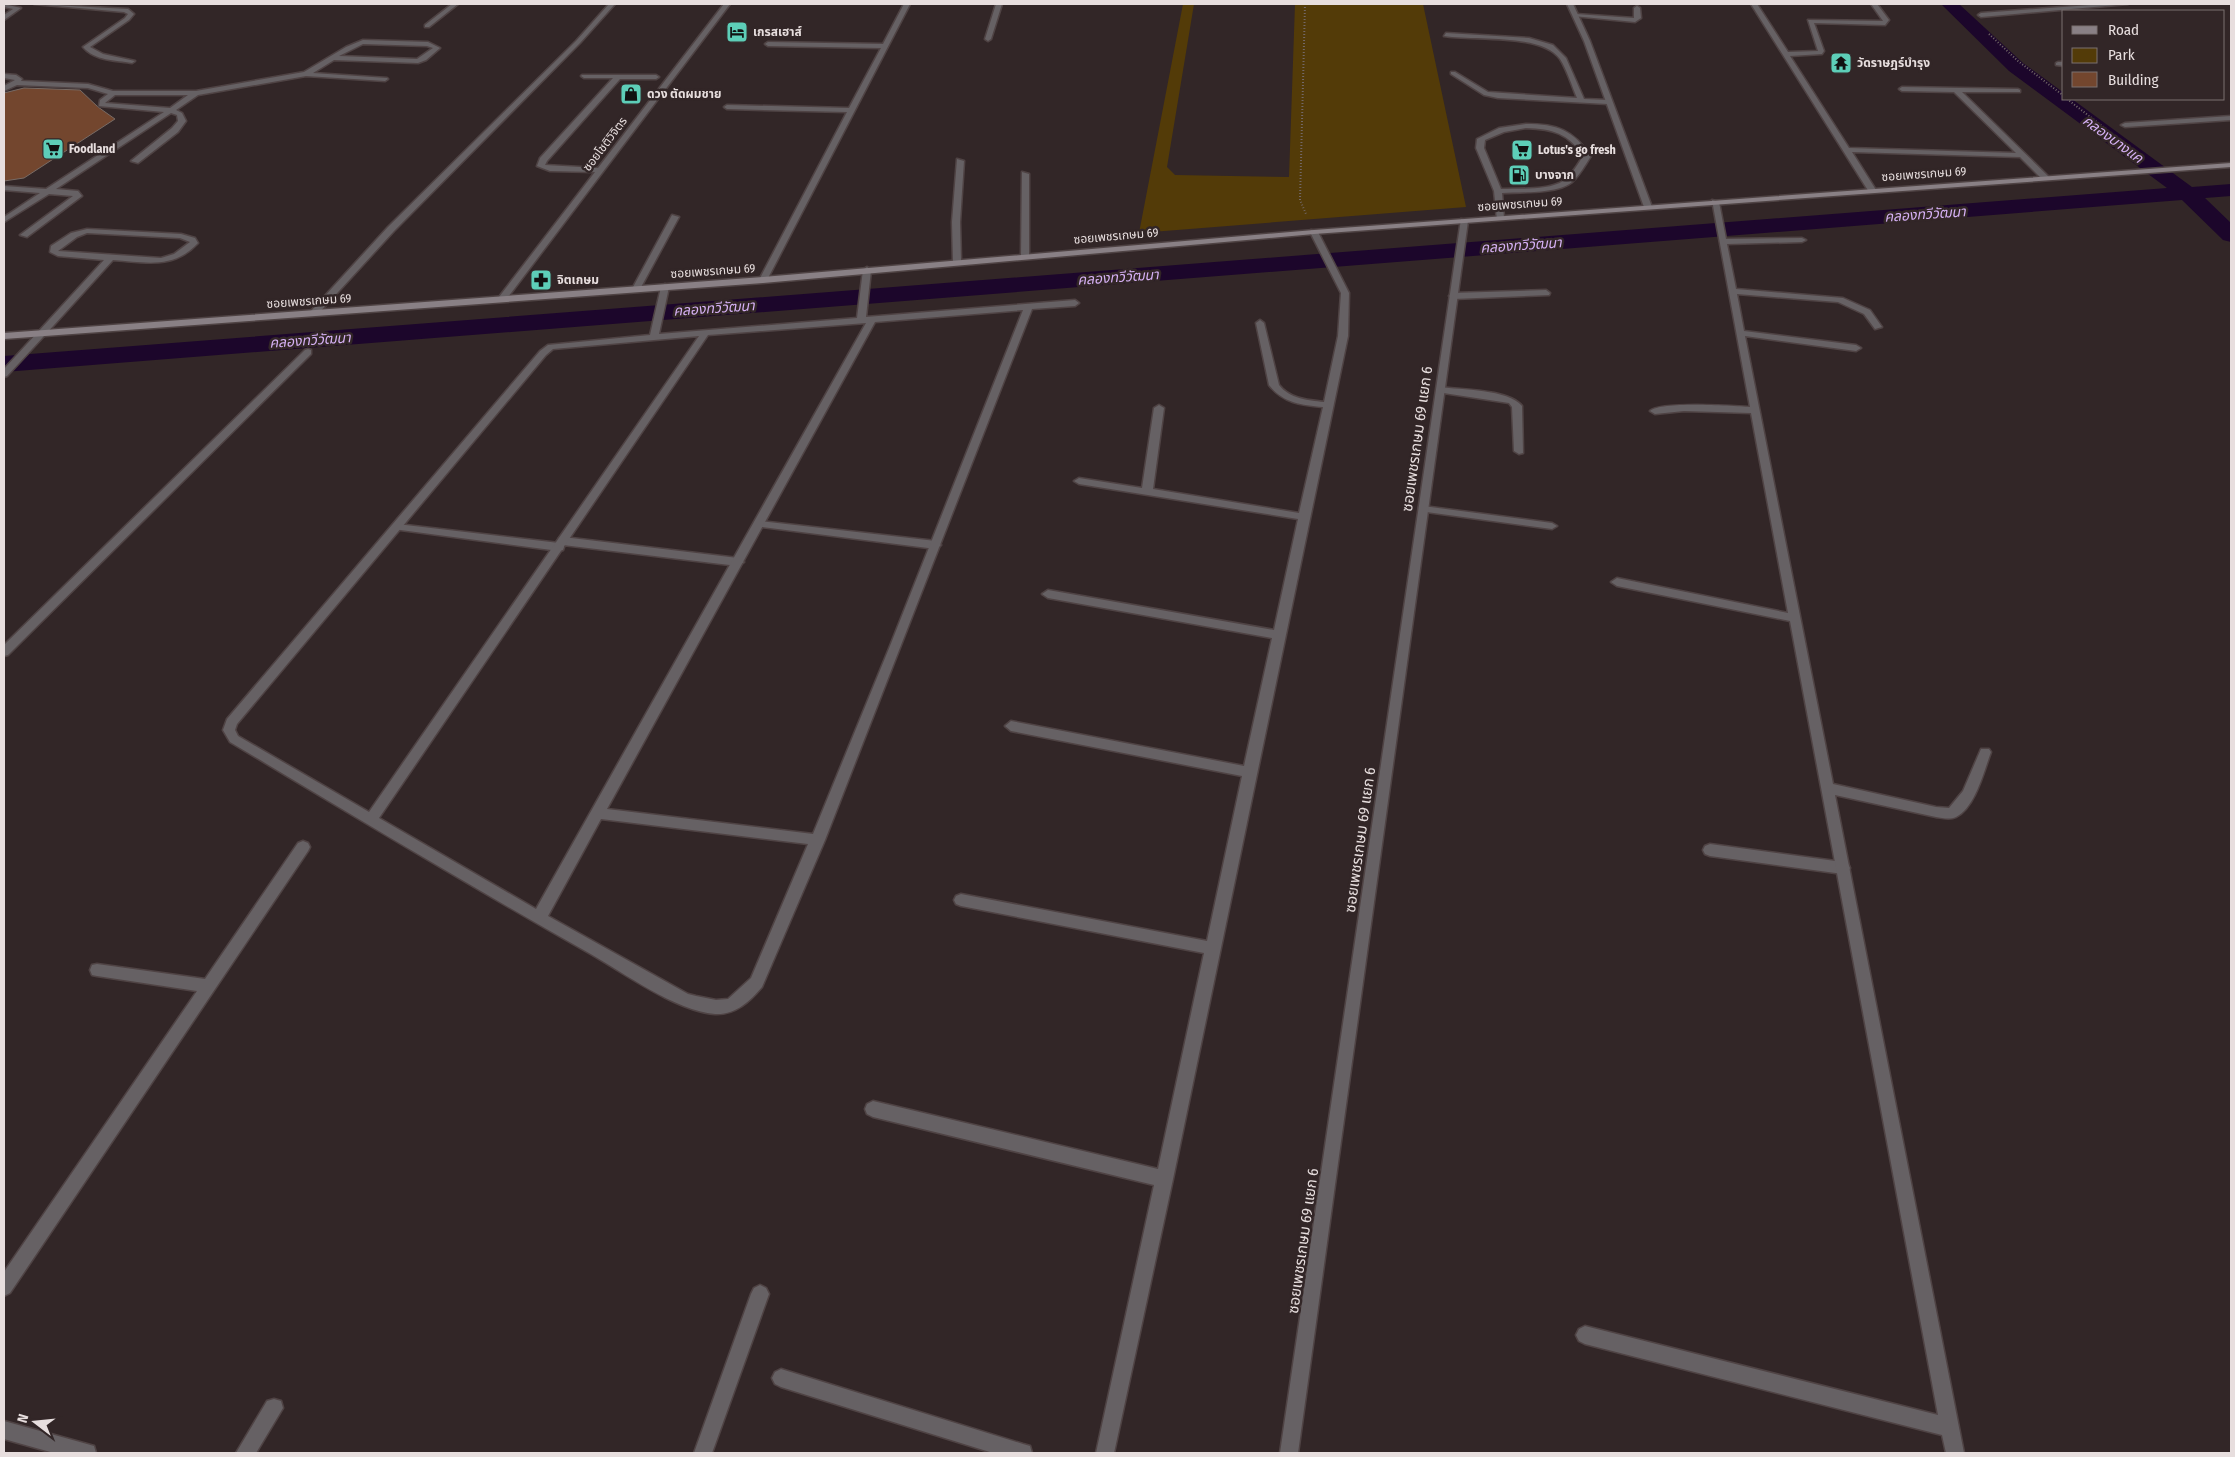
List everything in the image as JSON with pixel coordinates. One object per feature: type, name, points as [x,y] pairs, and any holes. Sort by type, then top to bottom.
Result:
[{"type":"main road","name":"ซอยเพชรเกษม 69","points":[[4,336],[763,280],[957,261],[1314,232],[2231,165]]},
{"type":"street","points":[[4,18],[18,8],[36,4],[126,10],[131,14],[127,19],[86,47],[89,51],[132,61]]},
{"type":"street","points":[[427,26],[454,4]]},
{"type":"street","points":[[314,313],[391,229],[578,42],[612,4]]},
{"type":"street","name":"ซอยโชติวิจิตร","points":[[502,299],[727,4]]},
{"type":"street","points":[[763,280],[850,110],[908,4]]},
{"type":"street","points":[[988,39],[999,4]]},
{"type":"street","points":[[1570,4],[1648,207]]},
{"type":"street","points":[[1754,4],[1872,190]]},
{"type":"street","points":[[1784,54],[1820,54],[1821,51],[1810,21],[1885,23],[1886,20],[1874,4]]},
{"type":"street","points":[[1981,14],[2125,4]]},
{"type":"street","points":[[4,5],[18,8]]},
{"type":"street","points":[[1576,16],[1635,20],[1638,18],[1637,8]]},
{"type":"street","points":[[4,11],[12,12]]},
{"type":"street","points":[[1446,35],[1529,40],[1552,46],[1563,58],[1581,100]]},
{"type":"street","points":[[306,74],[335,58],[353,45],[363,42],[428,44],[437,48],[424,59],[411,61],[335,58]]},
{"type":"street","points":[[768,44],[885,46]]},
{"type":"street","points":[[1453,73],[1486,94],[1608,102]]},
{"type":"street","points":[[4,89],[16,83],[88,86],[113,93],[196,93],[306,74],[385,79]]},
{"type":"street","points":[[4,76],[18,78],[19,81],[16,83]]},
{"type":"street","points":[[584,76],[656,78]]},
{"type":"street","points":[[599,170],[550,169],[541,166],[543,160],[618,77]]},
{"type":"street","points":[[1902,89],[2018,91]]},
{"type":"street","points":[[1956,90],[2046,178]]},
{"type":"street","points":[[113,93],[100,104],[171,110],[180,114],[182,121],[178,126],[135,161]]},
{"type":"street","points":[[4,220],[196,93]]},
{"type":"street","points":[[727,107],[850,110]]},
{"type":"street","points":[[2124,124],[2231,118]]},
{"type":"street","points":[[1498,191],[1542,188],[1564,183],[1587,156],[1573,137],[1544,127],[1518,126],[1503,128],[1481,139],[1480,148],[1498,191],[1500,218]]},
{"type":"street","points":[[1847,150],[2022,155]]},
{"type":"street","points":[[957,261],[956,222],[960,161]]},
{"type":"street","points":[[1025,174],[1025,256]]},
{"type":"street","points":[[4,188],[75,194],[78,196],[24,235]]},
{"type":"street","points":[[1715,202],[1955,1453]]},
{"type":"street","points":[[636,289],[675,217]]},
{"type":"street","name":"ซอยเพชรเกษม 69 แยก 6","points":[[1290,1453],[1464,221]]},
{"type":"street","points":[[87,231],[181,236],[192,240],[194,243],[178,256],[162,261],[110,258],[58,254],[54,252],[54,248],[74,235],[87,231]]},
{"type":"street","points":[[1105,1453],[1165,1179],[1211,948],[1280,636],[1344,325],[1345,293],[1314,232]]},
{"type":"street","points":[[1723,241],[1802,240]]},
{"type":"street","points":[[4,374],[110,258]]},
{"type":"street","points":[[867,270],[862,308],[867,320]]},
{"type":"street","points":[[654,337],[666,287]]},
{"type":"street","points":[[1733,290],[1840,300],[1867,312],[1878,327]]},
{"type":"street","points":[[1453,296],[1546,293]]},
{"type":"street","points":[[1028,307],[936,545],[818,840],[757,982],[744,997],[730,1006],[709,1007],[684,999],[539,918],[234,738],[229,730],[231,722],[551,347],[561,344],[1075,303]]},
{"type":"street","points":[[539,918],[759,524],[867,320]]},
{"type":"street","points":[[1260,323],[1274,386],[1279,394],[1289,399],[1328,405]]},
{"type":"street","points":[[372,818],[706,332]]},
{"type":"street","points":[[1741,333],[1856,348]]},
{"type":"street","points":[[4,652],[308,352]]},
{"type":"street","points":[[1440,390],[1504,398],[1512,401],[1517,406],[1519,451]]},
{"type":"street","points":[[1146,492],[1159,408]]},
{"type":"street","points":[[1655,411],[1684,408],[1755,410]]},
{"type":"street","points":[[1080,481],[1305,517]]},
{"type":"street","points":[[1423,509],[1552,526]]},
{"type":"street","points":[[759,524],[936,545]]},
{"type":"street","points":[[397,527],[738,562]]},
{"type":"street","points":[[1617,582],[1795,618]]},
{"type":"street","points":[[1048,594],[1280,636]]},
{"type":"street","points":[[1011,726],[1250,772]]},
{"type":"street","points":[[1827,788],[1936,812],[1952,813],[1961,806],[1969,793],[1985,752]]},
{"type":"street","points":[[598,813],[818,840]]},
{"type":"street","points":[[4,1287],[303,847]]},
{"type":"street","points":[[1710,850],[1843,868]]},
{"type":"street","points":[[961,900],[1211,948]]},
{"type":"street","points":[[97,970],[208,986]]},
{"type":"street","points":[[873,1109],[1165,1179]]},
{"type":"street","points":[[703,1453],[760,1294]]},
{"type":"street","points":[[1585,1335],[1949,1427]]},
{"type":"street","points":[[781,1378],[1023,1453]]},
{"type":"street","points":[[245,1453],[274,1408]]},
{"type":"street","points":[[4,1430],[87,1453]]},
{"type":"path","points":[[1305,4],[1300,200],[1314,232]]},
{"type":"path","points":[[1984,29],[2018,61],[2062,94]]},
{"type":"green space","points":[[1183,4],[1194,4],[1167,167],[1175,175],[1289,177],[1295,4],[1423,4],[1466,207],[1139,233]]},
{"type":"building","points":[[24,88],[80,90],[98,107],[115,119],[24,178],[4,181],[4,93]]},
{"type":"waterway","name":"คลองบางแค","points":[[1949,4],[2016,67],[2187,193]]},
{"type":"waterway","name":"คลองทวีวัฒนา","points":[[2187,193],[2231,190]]},
{"type":"waterway","name":"คลองทวีวัฒนา","points":[[4,364],[2187,193]]},
{"type":"waterway","name":"คลองบางแค","points":[[2187,193],[2231,235]]},
{"type":"place","name":"เกรสเฮาส์","points":[[737,32]]},
{"type":"place","name":"วัดราษฎร์บำรุง","points":[[1841,63]]},
{"type":"place","name":"ดวง ตัดผมชาย","points":[[631,94]]},
{"type":"place","name":"Foodland","points":[[53,149]]},
{"type":"place","name":"Lotus's go fresh","points":[[1522,150]]},
{"type":"place","name":"บางจาก","points":[[1519,175]]},
{"type":"place","name":"จิตเกษม","points":[[541,280]]}]
